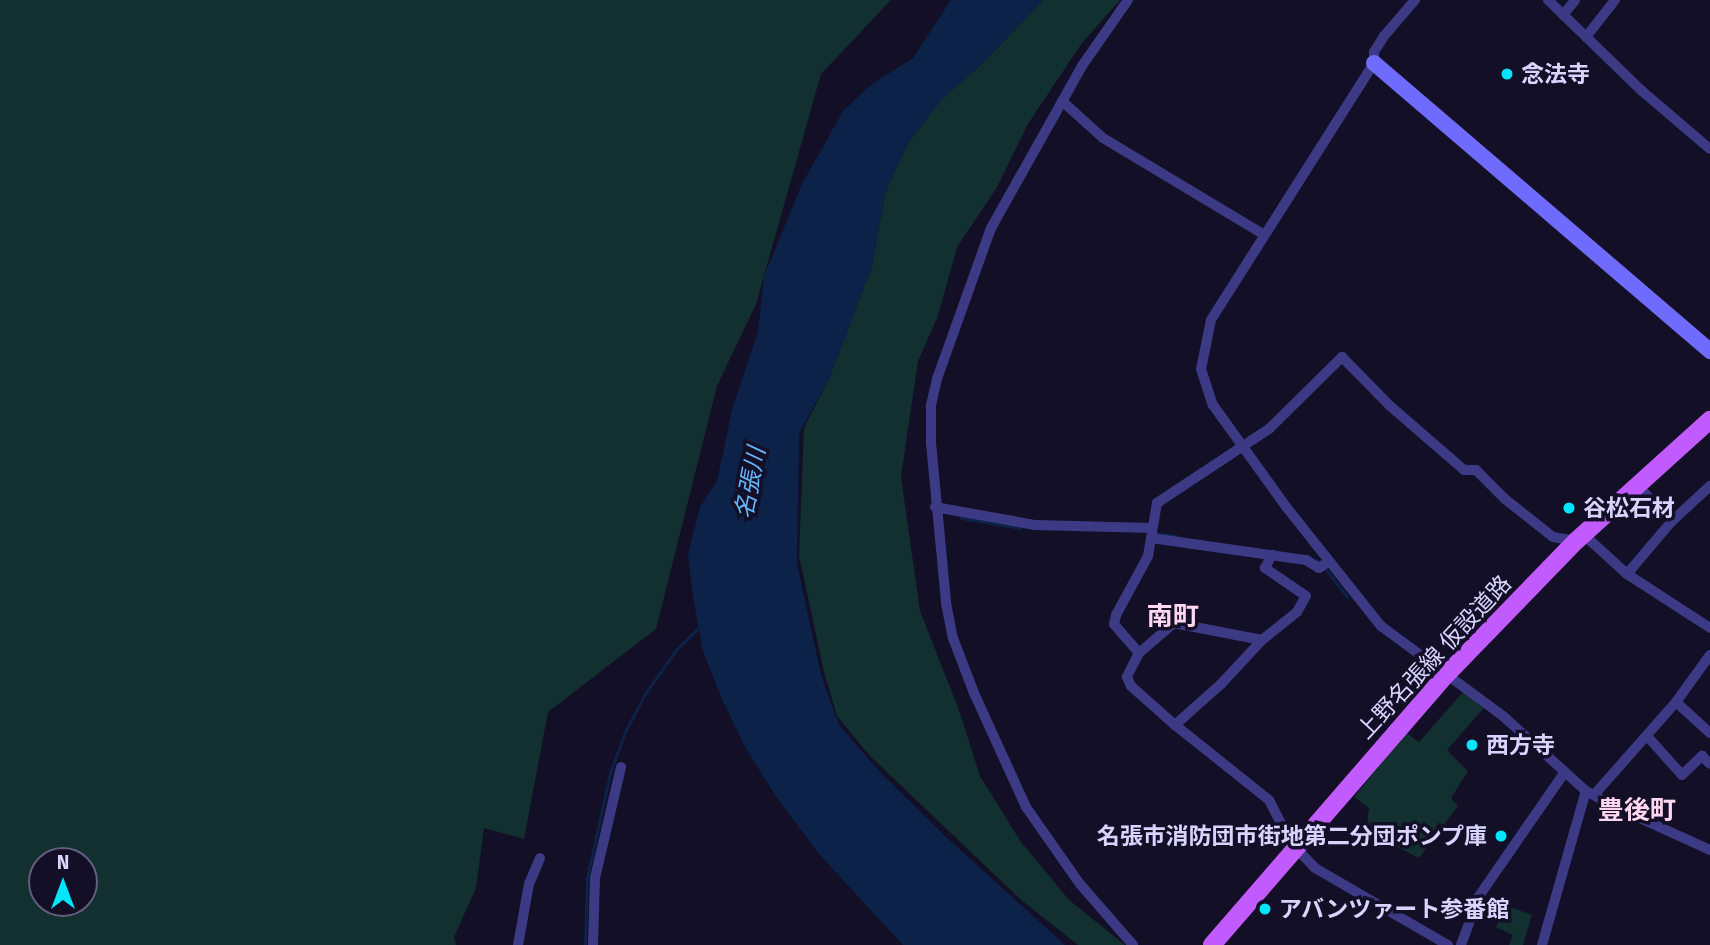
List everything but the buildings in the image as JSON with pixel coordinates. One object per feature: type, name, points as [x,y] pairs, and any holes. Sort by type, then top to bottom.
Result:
[{"type":"main road","name":"上野名張線 仮設道路","points":[[1212,945],[1446,675],[1580,538],[1710,420]]},
{"type":"street","points":[[1128,0],[1082,66],[991,228],[943,357],[931,406],[935,507],[953,638],[1026,807],[1080,884],[1133,945]]},
{"type":"street","points":[[1415,0],[1384,36],[1374,52],[1374,63],[1210,320],[1201,369],[1213,405],[1324,564],[1381,626],[1503,716],[1590,793],[1710,850]]},
{"type":"street","points":[[1548,0],[1642,91],[1709,147]]},
{"type":"street","points":[[1563,15],[1575,0]]},
{"type":"street","points":[[1586,37],[1615,0]]},
{"type":"street","points":[[1374,63],[1710,351]]},
{"type":"street","points":[[1062,101],[1103,138],[1263,234]]},
{"type":"street","points":[[1139,653],[1114,624],[1116,615],[1143,567],[1155,508],[1161,498],[1242,449],[1290,411],[1342,357],[1389,405],[1464,470],[1476,470],[1505,499],[1553,537],[1580,538],[1710,628]]},
{"type":"street","points":[[1637,485],[1672,521]]},
{"type":"street","points":[[1627,573],[1672,521],[1710,486]]},
{"type":"street","points":[[935,507],[1035,525],[1151,533],[1324,564]]},
{"type":"street","points":[[1175,725],[1221,684],[1262,640],[1297,612],[1306,596],[1265,568],[1272,555]]},
{"type":"street","points":[[1262,640],[1174,623],[1139,653],[1127,677],[1131,686],[1175,725],[1269,800],[1291,843],[1298,846],[1300,854],[1324,874],[1448,945]]},
{"type":"street","points":[[1542,945],[1590,793],[1647,736],[1709,659]]},
{"type":"street","points":[[1675,702],[1710,733]]},
{"type":"street","points":[[1647,736],[1682,775],[1706,760],[1710,747]]},
{"type":"street","points":[[593,945],[595,878],[621,767]]},
{"type":"street","points":[[1461,945],[1479,896],[1565,772]]},
{"type":"street","points":[[519,945],[529,884],[540,858]]},
{"type":"green space","points":[[0,0],[891,0],[821,74],[756,304],[717,386],[656,629],[548,712],[524,839],[484,828],[476,888],[454,937],[456,945],[0,945]]},
{"type":"green space","points":[[1043,0],[1120,0],[1082,43],[1028,124],[996,189],[957,247],[938,316],[918,361],[901,477],[920,611],[959,710],[980,776],[1021,842],[1069,900],[1125,945],[1078,945],[1020,899],[869,755],[837,716],[824,672],[799,556],[804,428],[831,374],[872,266],[885,193],[908,143],[941,100],[986,60]]},
{"type":"green space","points":[[1463,692],[1484,708],[1447,750],[1468,771],[1451,798],[1458,806],[1419,858],[1366,831],[1369,808],[1354,797],[1406,733],[1419,742]]},
{"type":"green space","points":[[1507,906],[1532,915],[1523,945],[1509,945],[1513,935],[1496,927]]},
{"type":"water","name":"名張川","points":[[951,0],[1043,0],[986,60],[941,100],[908,143],[885,193],[872,266],[831,374],[799,434],[797,564],[821,675],[839,725],[880,772],[946,837],[1065,945],[903,945],[819,854],[775,795],[745,747],[703,651],[693,597],[688,554],[700,507],[717,481],[732,410],[758,332],[764,276],[802,184],[843,111],[872,84],[913,58]]},
{"type":"waterway","points":[[961,518],[1020,528]]},
{"type":"waterway","points":[[1156,533],[1177,536]]},
{"type":"waterway","points":[[1308,556],[1321,563]]},
{"type":"waterway","points":[[1325,568],[1348,597]]},
{"type":"waterway","points":[[585,945],[587,878],[610,773],[625,732],[645,694],[676,650],[701,625]]},
{"type":"place","name":"念法寺","points":[[1507,74]]},
{"type":"place","name":"谷松石材","points":[[1569,508]]},
{"type":"place","name":"西方寺","points":[[1472,745]]},
{"type":"place","name":"名張市消防団市街地第二分団ポンプ庫","points":[[1501,836]]},
{"type":"place","name":"アバンツァート参番館","points":[[1265,909]]},
{"type":"district","name":"南町","points":[[1173,617]]},
{"type":"district","name":"豊後町","points":[[1637,811]]}]
